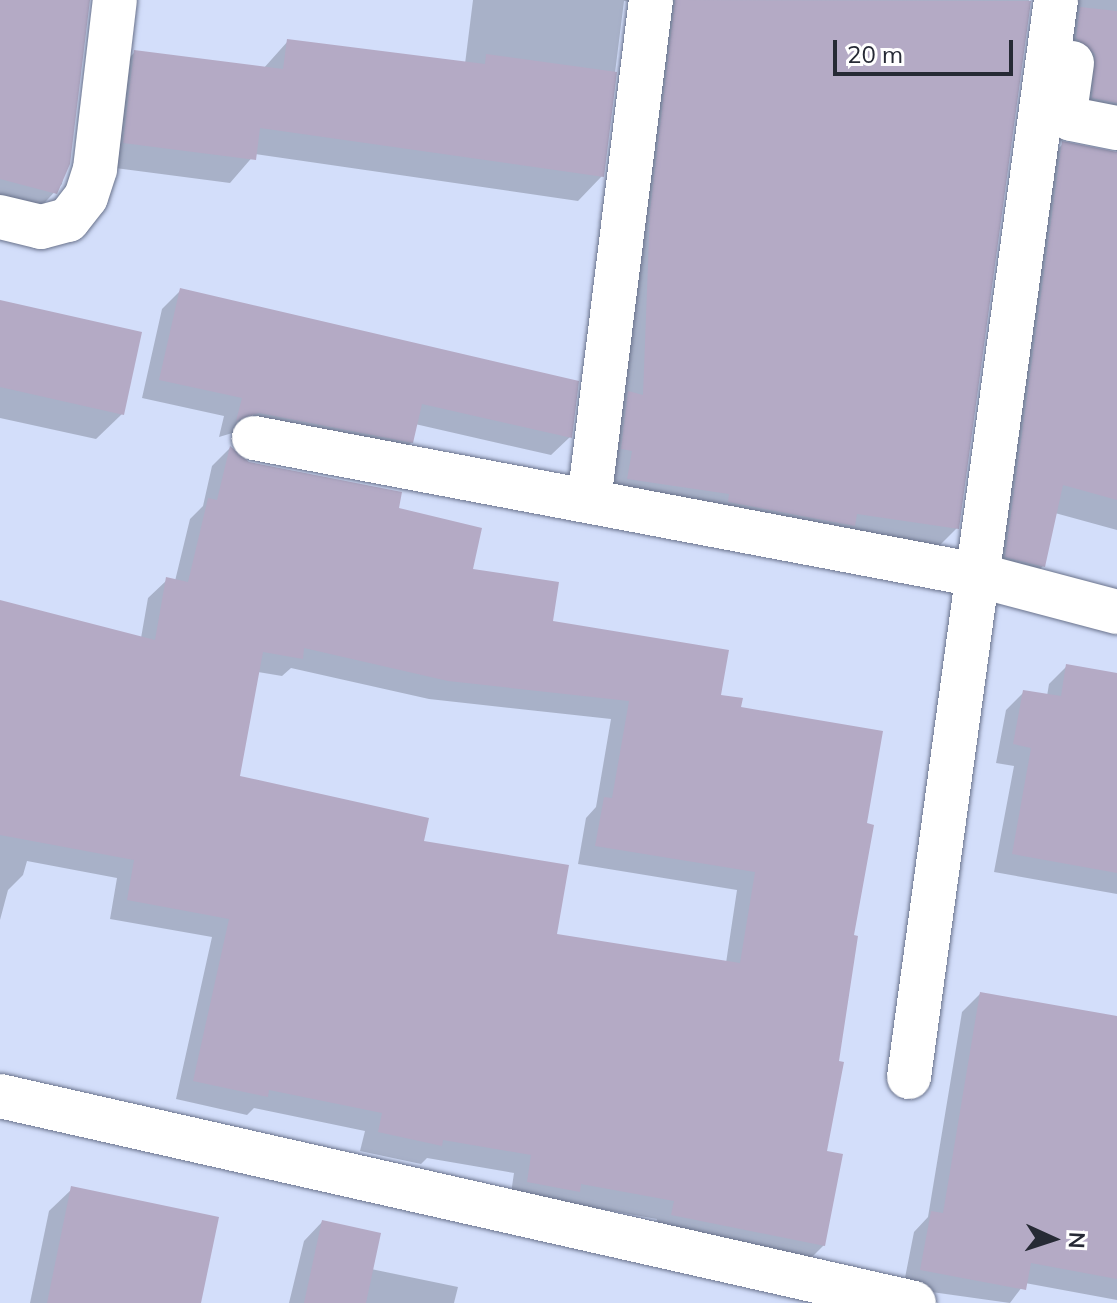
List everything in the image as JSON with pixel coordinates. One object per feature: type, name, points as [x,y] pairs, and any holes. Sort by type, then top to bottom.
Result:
[{"type":"street","points":[[0,217],[41,227],[68,220],[86,197],[95,169],[115,0]]},
{"type":"street","points":[[589,501],[651,0]]},
{"type":"street","points":[[909,1077],[1056,0]]},
{"type":"street","points":[[1083,0],[1065,113],[1071,119],[1117,128]]},
{"type":"street","points":[[254,438],[977,575],[1117,612]]},
{"type":"street","points":[[0,1096],[914,1303]]},
{"type":"building","points":[[0,0],[90,0],[70,164],[57,194],[0,179]]},
{"type":"building","points":[[675,0],[1031,1],[959,529],[857,514],[855,526],[728,502],[729,494],[627,479],[632,451],[621,449],[628,391],[643,395],[650,211]]},
{"type":"building","points":[[1080,7],[1117,11],[1117,103],[1092,98],[1095,54],[1076,38]]},
{"type":"building","points":[[287,39],[485,64],[486,54],[617,72],[604,177],[260,128],[256,160],[123,143],[134,50],[283,69]]},
{"type":"building","points":[[1062,141],[1117,152],[1117,500],[1063,485],[1045,567],[1005,557]]},
{"type":"building","points":[[180,288],[579,381],[572,438],[422,404],[413,443],[259,413],[236,421],[242,398],[159,380]]},
{"type":"building","points":[[0,300],[142,332],[124,415],[0,387]]},
{"type":"building","points":[[230,446],[249,462],[402,492],[399,508],[482,528],[473,569],[559,582],[553,621],[729,650],[721,695],[743,698],[741,707],[883,731],[867,823],[874,825],[854,935],[858,936],[839,1061],[844,1062],[827,1151],[843,1154],[825,1246],[671,1215],[674,1201],[581,1184],[580,1192],[527,1182],[531,1155],[443,1140],[442,1146],[378,1132],[382,1113],[269,1090],[268,1097],[193,1081],[229,919],[127,900],[134,860],[0,835],[0,600],[155,640],[166,577],[188,582],[208,498],[217,500]],"holes":[[[304,648],[448,681],[629,701],[612,798],[604,797],[595,846],[755,872],[740,963],[557,934],[569,865],[424,841],[429,818],[240,776],[263,652],[303,659]]]},
{"type":"building","points":[[1066,664],[1117,673],[1117,873],[1012,854],[1031,748],[1013,744],[1023,690],[1061,696]]},
{"type":"building","points":[[980,992],[1117,1016],[1117,1279],[1031,1263],[1026,1290],[920,1270],[931,1211],[943,1213]]},
{"type":"building","points":[[71,1186],[219,1217],[201,1303],[47,1303]]},
{"type":"building","points":[[322,1220],[381,1233],[366,1303],[304,1303]]}]
